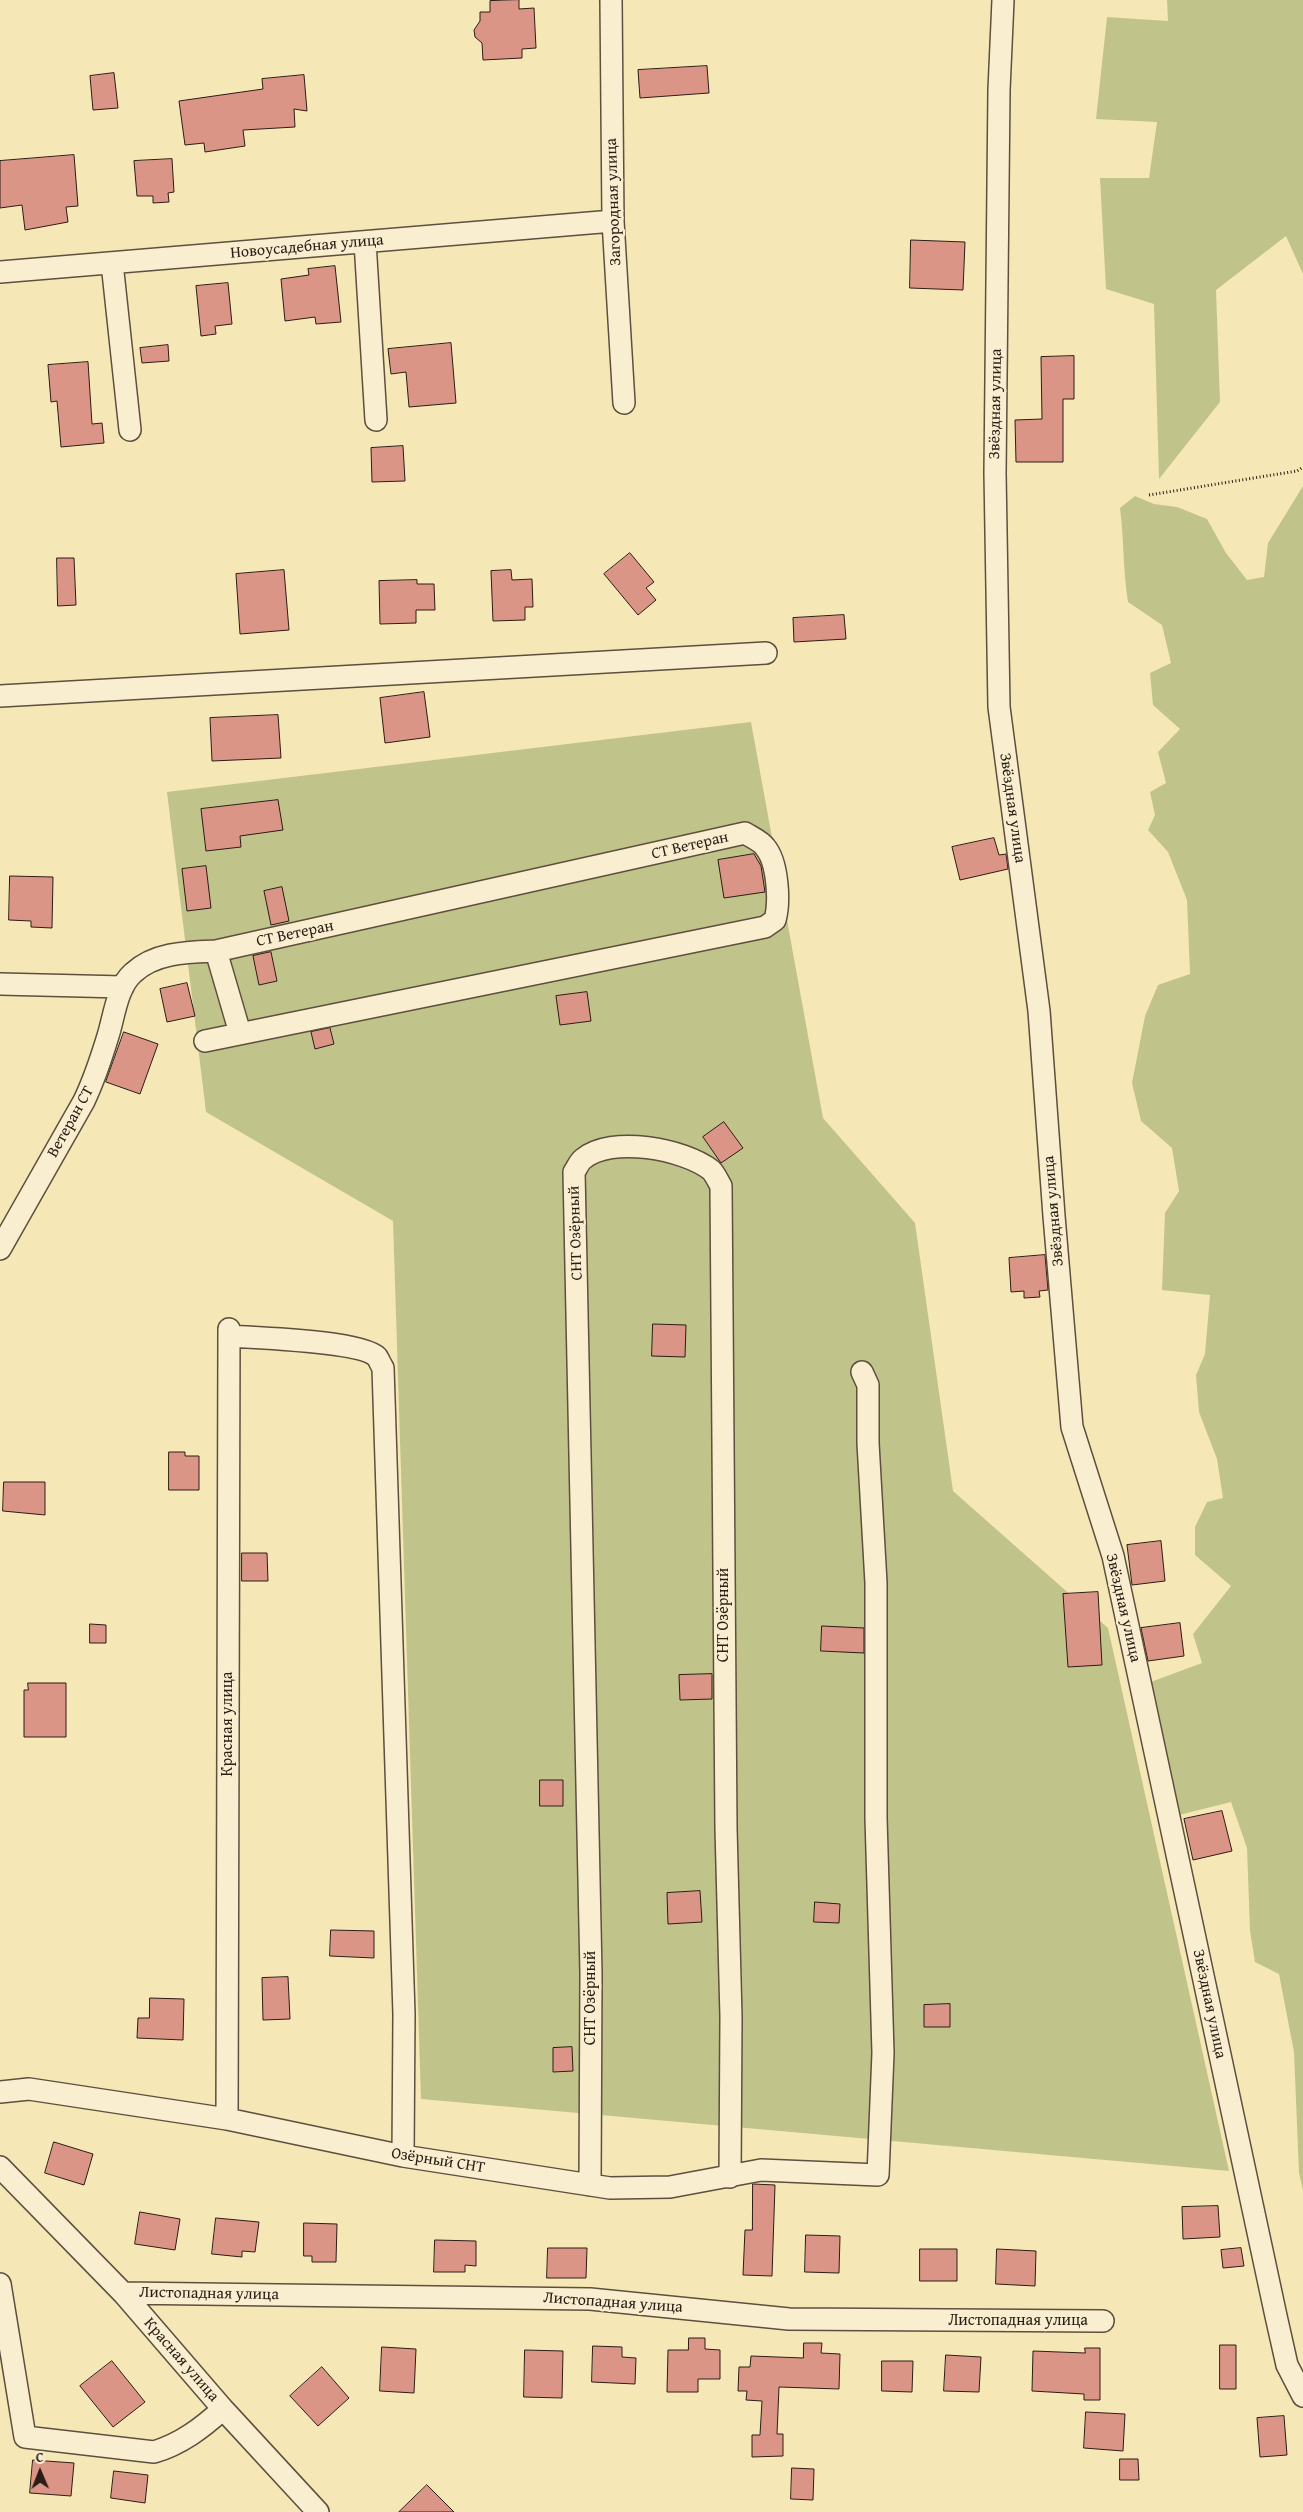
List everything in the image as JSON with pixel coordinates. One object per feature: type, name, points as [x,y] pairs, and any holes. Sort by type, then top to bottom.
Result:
[{"type":"street","name":"Загородная улица","points":[[611,0],[613,221],[624,403]]},
{"type":"street","name":"Звёздная улица","points":[[1003,0],[999,90],[995,473],[999,707],[1039,1010],[1072,1427],[1112,1556],[1287,2365],[1303,2396]]},
{"type":"street","name":"Новоусадебная улица","points":[[0,272],[613,221]]},
{"type":"street","points":[[365,242],[376,420]]},
{"type":"street","points":[[112,262],[130,430]]},
{"type":"street","points":[[0,696],[766,653]]},
{"type":"street","name":"СТ Ветеран","points":[[123,987],[132,973],[147,963],[179,953],[216,951],[745,833],[765,846],[772,860],[778,907],[775,920],[765,927],[205,1040]]},
{"type":"street","points":[[216,951],[240,1033]]},
{"type":"street","points":[[0,984],[123,987]]},
{"type":"street","name":"Ветеран СТ","points":[[0,1249],[84,1101],[94,1078],[123,987]]},
{"type":"street","name":"СНТ Озёрный","points":[[590,2185],[591,1954],[574,1172],[582,1159],[599,1151],[632,1146],[664,1150],[692,1159],[712,1171],[721,1186],[726,1819],[731,2017],[730,2177]]},
{"type":"street","name":"Красная улица","points":[[227,2119],[229,1333],[336,1345],[362,1350],[376,1357],[383,1368],[404,2014],[403,2156]]},
{"type":"street","name":"Озёрный СНТ","points":[[0,2092],[29,2089],[227,2119],[403,2156],[610,2188],[670,2188],[760,2170],[878,2175],[883,2053],[876,1818],[876,1583],[868,1443],[868,1385],[862,1372]]},
{"type":"street","name":"Красная улица","points":[[0,2167],[123,2293],[223,2409],[318,2512]]},
{"type":"street","points":[[0,2284],[25,2437],[154,2452],[171,2447],[200,2429],[223,2409]]},
{"type":"street","name":"Листопадная улица","points":[[123,2293],[590,2298],[789,2319],[1103,2321]]},
{"type":"path","points":[[1149,495],[1298,471],[1303,467]]},
{"type":"green space","points":[[1167,0],[1303,0],[1303,274],[1286,236],[1216,290],[1220,402],[1159,479],[1154,304],[1106,289],[1100,178],[1149,178],[1157,122],[1096,119],[1107,17],[1168,21]]},
{"type":"green space","points":[[1303,486],[1303,2190],[1299,2173],[1294,2052],[1279,1974],[1255,1962],[1250,1931],[1247,1848],[1231,1802],[1175,1816],[1148,1683],[1202,1663],[1193,1634],[1231,1586],[1195,1555],[1195,1527],[1207,1502],[1223,1498],[1217,1459],[1199,1412],[1196,1375],[1205,1354],[1210,1295],[1162,1290],[1165,1213],[1179,1191],[1172,1148],[1141,1121],[1132,1083],[1145,1016],[1158,985],[1190,974],[1187,900],[1168,852],[1148,830],[1155,815],[1150,792],[1166,783],[1158,752],[1180,729],[1153,705],[1150,673],[1171,663],[1162,625],[1128,602],[1120,508],[1135,496],[1154,504],[1177,507],[1207,519],[1226,553],[1247,580],[1264,577],[1268,543]]},
{"type":"green space","points":[[751,722],[823,1118],[915,1223],[953,1491],[1108,1628],[1229,2171],[421,2099],[393,1221],[206,1112],[167,792]]},
{"type":"building","points":[[519,0],[519,9],[534,8],[536,48],[522,49],[522,58],[483,60],[482,43],[475,37],[474,30],[480,21],[480,12],[490,12],[490,1]]},
{"type":"building","points":[[707,66],[709,93],[640,98],[638,70]]},
{"type":"building","points":[[114,73],[118,108],[93,110],[90,76]]},
{"type":"building","points":[[304,75],[307,111],[294,109],[295,127],[243,130],[245,146],[205,152],[204,143],[185,145],[179,101],[263,89],[262,79]]},
{"type":"building","points":[[74,155],[78,206],[66,207],[68,222],[25,230],[22,205],[0,208],[0,161]]},
{"type":"building","points":[[172,159],[174,192],[168,193],[169,202],[153,203],[153,196],[137,196],[134,161]]},
{"type":"building","points":[[911,240],[965,242],[963,290],[910,288]]},
{"type":"building","points":[[335,266],[341,322],[316,324],[315,317],[285,321],[281,279],[309,275],[308,269]]},
{"type":"building","points":[[228,283],[232,324],[215,326],[216,334],[201,336],[196,286]]},
{"type":"building","points":[[451,343],[456,403],[409,407],[406,372],[391,374],[388,349]]},
{"type":"building","points":[[168,345],[169,361],[142,363],[140,348]]},
{"type":"building","points":[[1074,356],[1074,399],[1063,399],[1063,462],[1016,462],[1015,420],[1042,419],[1041,357]]},
{"type":"building","points":[[88,362],[92,424],[102,423],[104,443],[61,447],[57,401],[51,402],[48,365]]},
{"type":"building","points":[[403,446],[405,481],[372,482],[371,448]]},
{"type":"building","points":[[630,553],[654,582],[646,588],[656,600],[638,615],[604,574]]},
{"type":"building","points":[[57,558],[74,558],[76,605],[58,606]]},
{"type":"building","points":[[284,570],[289,630],[240,634],[236,574]]},
{"type":"building","points":[[511,570],[512,580],[532,579],[533,607],[525,607],[525,620],[493,621],[491,571]]},
{"type":"building","points":[[417,580],[417,584],[434,584],[435,610],[416,610],[416,623],[380,624],[379,581]]},
{"type":"building","points":[[844,615],[846,639],[794,642],[793,618]]},
{"type":"building","points":[[424,692],[430,737],[385,743],[380,698]]},
{"type":"building","points":[[278,715],[281,758],[212,761],[210,718]]},
{"type":"building","points":[[278,800],[283,830],[240,836],[241,847],[206,851],[201,809]]},
{"type":"building","points":[[994,838],[999,855],[1006,854],[1008,869],[960,880],[952,847]]},
{"type":"building","points":[[754,854],[761,866],[765,892],[724,898],[718,860]]},
{"type":"building","points":[[206,866],[211,908],[187,911],[182,869]]},
{"type":"building","points":[[10,876],[53,877],[52,928],[31,927],[31,921],[9,920]]},
{"type":"building","points":[[282,887],[289,921],[271,925],[264,891]]},
{"type":"building","points":[[271,952],[277,981],[259,985],[253,956]]},
{"type":"building","points":[[187,983],[195,1016],[167,1022],[160,989]]},
{"type":"building","points":[[587,992],[591,1021],[560,1025],[556,996]]},
{"type":"building","points":[[330,1028],[334,1044],[315,1049],[311,1032]]},
{"type":"building","points":[[124,1032],[158,1044],[140,1094],[106,1082]]},
{"type":"building","points":[[724,1122],[743,1148],[721,1163],[703,1137]]},
{"type":"building","points":[[1045,1255],[1048,1290],[1039,1291],[1040,1297],[1024,1298],[1024,1291],[1011,1292],[1009,1258]]},
{"type":"building","points":[[653,1324],[686,1325],[685,1357],[652,1356]]},
{"type":"building","points":[[169,1452],[185,1452],[185,1456],[199,1456],[199,1490],[169,1490]]},
{"type":"building","points":[[4,1482],[45,1482],[45,1515],[3,1511]]},
{"type":"building","points":[[1161,1541],[1165,1581],[1132,1585],[1127,1545]]},
{"type":"building","points":[[242,1553],[267,1553],[268,1581],[242,1581]]},
{"type":"building","points":[[1098,1592],[1102,1665],[1068,1667],[1063,1594]]},
{"type":"building","points":[[1180,1623],[1184,1656],[1148,1661],[1141,1628]]},
{"type":"building","points":[[90,1624],[106,1625],[106,1643],[90,1643]]},
{"type":"building","points":[[822,1626],[864,1628],[864,1653],[821,1651]]},
{"type":"building","points":[[712,1674],[712,1699],[680,1700],[679,1675]]},
{"type":"building","points":[[28,1683],[66,1683],[66,1737],[24,1737],[24,1690],[28,1690]]},
{"type":"building","points":[[540,1780],[563,1780],[563,1806],[540,1806]]},
{"type":"building","points":[[1222,1811],[1232,1851],[1193,1860],[1184,1819]]},
{"type":"building","points":[[700,1891],[702,1922],[668,1924],[667,1893]]},
{"type":"building","points":[[815,1902],[840,1904],[839,1923],[814,1922]]},
{"type":"building","points":[[331,1930],[374,1931],[374,1958],[330,1956]]},
{"type":"building","points":[[288,1977],[290,2019],[263,2020],[262,1978]]},
{"type":"building","points":[[150,1998],[184,1999],[183,2040],[137,2038],[138,2018],[149,2018]]},
{"type":"building","points":[[950,2004],[950,2027],[924,2027],[924,2005]]},
{"type":"building","points":[[572,2047],[573,2071],[553,2072],[553,2048]]},
{"type":"building","points":[[54,2142],[93,2154],[84,2185],[45,2173]]},
{"type":"building","points":[[753,2184],[775,2185],[772,2276],[743,2275],[745,2230],[752,2230]]},
{"type":"building","points":[[1218,2206],[1220,2237],[1183,2239],[1182,2207]]},
{"type":"building","points":[[140,2212],[180,2219],[175,2250],[135,2244]]},
{"type":"building","points":[[216,2218],[259,2222],[255,2252],[242,2251],[242,2257],[212,2254]]},
{"type":"building","points":[[304,2223],[337,2224],[336,2262],[312,2262],[312,2256],[304,2256]]},
{"type":"building","points":[[806,2235],[840,2236],[839,2273],[805,2272]]},
{"type":"building","points":[[435,2240],[476,2241],[476,2266],[465,2265],[465,2272],[434,2272]]},
{"type":"building","points":[[548,2248],[587,2248],[586,2278],[547,2278]]},
{"type":"building","points":[[1241,2248],[1244,2266],[1223,2268],[1221,2250]]},
{"type":"building","points":[[920,2249],[957,2249],[957,2281],[920,2281]]},
{"type":"building","points":[[997,2249],[1036,2251],[1035,2286],[996,2284]]},
{"type":"building","points":[[689,2338],[705,2338],[705,2349],[720,2350],[720,2379],[698,2379],[698,2392],[667,2392],[668,2350],[688,2350]]},
{"type":"building","points":[[804,2343],[822,2343],[821,2353],[840,2354],[839,2389],[779,2387],[777,2434],[783,2434],[783,2456],[752,2457],[752,2435],[760,2435],[762,2401],[746,2400],[747,2391],[738,2391],[739,2367],[750,2367],[751,2356],[803,2358]]},
{"type":"building","points":[[1220,2345],[1236,2345],[1236,2389],[1220,2389]]},
{"type":"building","points":[[593,2346],[622,2347],[622,2357],[636,2358],[635,2384],[592,2382]]},
{"type":"building","points":[[382,2347],[416,2349],[414,2393],[380,2391]]},
{"type":"building","points":[[1085,2348],[1100,2348],[1100,2400],[1084,2400],[1084,2394],[1032,2391],[1033,2351],[1085,2353]]},
{"type":"building","points":[[525,2350],[563,2351],[562,2398],[524,2397]]},
{"type":"building","points":[[946,2355],[981,2357],[979,2392],[944,2391]]},
{"type":"building","points":[[112,2361],[145,2402],[113,2427],[80,2386]]},
{"type":"building","points":[[882,2361],[913,2361],[912,2392],[882,2391]]},
{"type":"building","points":[[322,2367],[349,2398],[318,2426],[290,2396]]},
{"type":"building","points":[[1086,2412],[1125,2414],[1123,2451],[1084,2448]]},
{"type":"building","points":[[1284,2416],[1287,2455],[1260,2457],[1257,2418]]},
{"type":"building","points":[[1120,2459],[1138,2459],[1139,2480],[1120,2480]]},
{"type":"building","points":[[33,2460],[74,2463],[71,2496],[30,2493]]},
{"type":"building","points":[[792,2468],[814,2469],[813,2500],[791,2499]]},
{"type":"building","points":[[114,2471],[148,2475],[145,2503],[111,2498]]},
{"type":"building","points":[[427,2485],[454,2512],[399,2512]]}]
